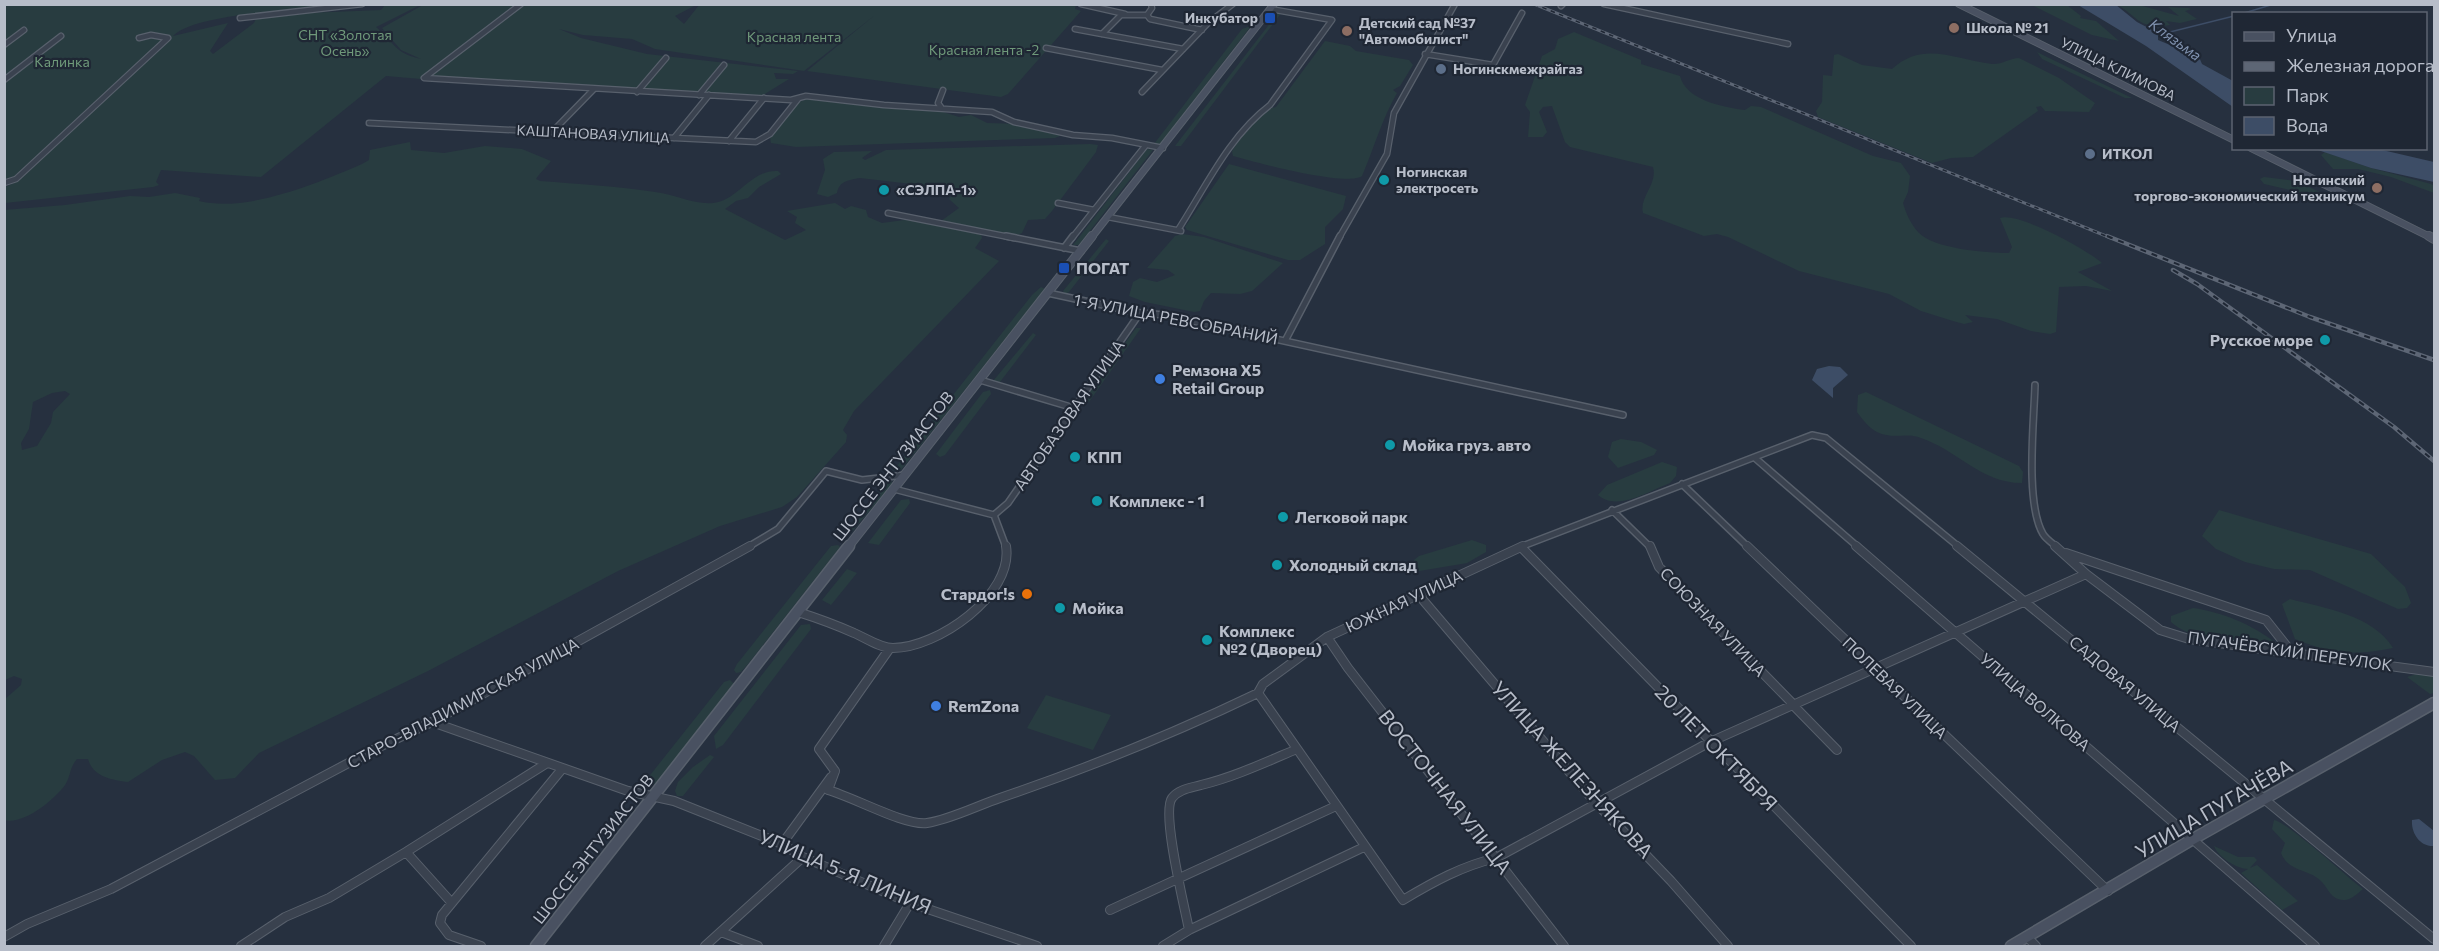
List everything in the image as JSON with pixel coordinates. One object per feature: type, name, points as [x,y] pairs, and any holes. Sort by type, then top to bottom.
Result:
[{"type":"main road","name":"УЛИЦА КЛИМОВА","points":[[1959,4],[2232,139]]},
{"type":"main road","name":"ШОССЕ ЭНТУЗИАСТОВ","points":[[536,946],[1272,7]]},
{"type":"main road","points":[[2255,150],[2434,239]]},
{"type":"main road","name":"УЛИЦА ПУГАЧЁВА","points":[[2011,946],[2434,703]]},
{"type":"street","points":[[240,18],[362,4]]},
{"type":"street","points":[[521,4],[424,78],[425,80],[764,98],[799,99],[806,96],[884,105],[941,107],[992,112],[1014,122],[1073,135],[1112,138],[1163,148]]},
{"type":"street","points":[[1082,4],[1126,14],[1147,15],[1150,19],[1202,30]]},
{"type":"street","points":[[1147,15],[1152,8],[1151,4]]},
{"type":"street","points":[[1142,92],[1202,30],[1233,4]]},
{"type":"street","name":"1-Я УЛИЦА РЕВСОБРАНИЙ","points":[[1048,293],[1286,341],[1363,192],[1387,154],[1394,114],[1425,54],[1455,4]]},
{"type":"street","points":[[1604,4],[1788,44]]},
{"type":"street","points":[[1107,217],[1180,231],[1259,111],[1270,105],[1332,20],[1272,7]]},
{"type":"street","points":[[1425,54],[1493,65],[1521,13]]},
{"type":"street","points":[[1102,34],[1126,14]]},
{"type":"street","points":[[1075,29],[1183,49]]},
{"type":"street","points":[[4,45],[24,30]]},
{"type":"street","points":[[4,183],[16,179],[168,38],[151,35],[139,38]]},
{"type":"street","points":[[4,80],[61,36]]},
{"type":"street","points":[[1046,48],[1162,70]]},
{"type":"street","points":[[637,92],[666,58]]},
{"type":"street","points":[[699,95],[724,65]]},
{"type":"street","points":[[552,132],[594,89]]},
{"type":"street","points":[[941,107],[938,103],[943,90]]},
{"type":"street","points":[[674,138],[709,95]]},
{"type":"street","points":[[729,141],[764,98]]},
{"type":"street","name":"КАШТАНОВАЯ УЛИЦА","points":[[369,123],[756,142],[764,140],[799,99]]},
{"type":"street","points":[[1064,248],[1146,145]]},
{"type":"street","points":[[1058,203],[1094,210]]},
{"type":"street","points":[[888,213],[1081,251]]},
{"type":"street","name":"АВТОБАЗОВАЯ УЛИЦА","points":[[994,515],[1008,503],[1140,313]]},
{"type":"street","points":[[1286,341],[1623,415]]},
{"type":"street","points":[[980,380],[1074,408]]},
{"type":"street","name":"ПУГАЧЁВСКИЙ ПЕРЕУЛОК","points":[[2034,385],[2033,474],[2037,520],[2044,536],[2086,574],[2160,630],[2189,639],[2434,672]]},
{"type":"street","name":"ЮЖНАЯ УЛИЦА","points":[[835,771],[828,790],[850,796],[904,819],[926,823],[1023,790],[1182,729],[1258,693],[1263,684],[1327,637],[1417,593],[1612,510],[1812,435]]},
{"type":"street","name":"САДОВАЯ УЛИЦА","points":[[1812,435],[1826,438],[2434,939]]},
{"type":"street","name":"УЛИЦА ВОЛКОВА","points":[[1755,458],[2315,946]]},
{"type":"street","name":"СТАРО-ВЛАДИМИРСКАЯ УЛИЦА","points":[[4,937],[27,924],[111,890],[598,633],[778,529],[826,471],[862,480],[905,475]]},
{"type":"street","name":"ПОЛЕВАЯ УЛИЦА","points":[[1682,484],[2108,891]]},
{"type":"street","points":[[798,612],[891,648],[913,644],[941,632],[967,618],[986,602],[1006,567],[1006,543],[994,515],[894,489]]},
{"type":"street","name":"СОЮЗНАЯ УЛИЦА","points":[[1612,510],[1649,544],[1659,567],[1837,750]]},
{"type":"street","name":"20 ЛЕТ ОКТЯБРЯ","points":[[1522,548],[1911,946]]},
{"type":"street","points":[[2062,552],[2266,621],[2293,654]]},
{"type":"street","points":[[1258,693],[1403,900],[1440,878],[1474,863],[1496,858],[1595,801],[1710,742],[2086,574]]},
{"type":"street","name":"УЛИЦА ЖЕЛЕЗНЯКОВА","points":[[1417,593],[1595,801],[1671,881],[1728,946]]},
{"type":"street","name":"ВОСТОЧНАЯ УЛИЦА","points":[[1327,637],[1348,668],[1564,946]]},
{"type":"street","points":[[782,844],[835,771],[819,748],[891,648]]},
{"type":"street","name":"УЛИЦА 5-Я ЛИНИЯ","points":[[432,722],[628,791],[674,801],[782,844],[803,857],[910,903],[1036,946]]},
{"type":"street","points":[[1189,930],[1169,828],[1169,805],[1172,798],[1182,790],[1219,781],[1298,749]]},
{"type":"street","points":[[241,946],[285,917],[328,898],[406,852],[547,764]]},
{"type":"street","points":[[481,946],[449,935],[440,923],[442,915],[562,769]]},
{"type":"street","points":[[1110,910],[1336,806]]},
{"type":"street","points":[[1163,946],[1189,930],[1364,847]]},
{"type":"street","points":[[406,852],[451,902]]},
{"type":"street","points":[[705,946],[803,857]]},
{"type":"street","points":[[884,946],[910,903]]},
{"type":"street","points":[[721,932],[758,946]]},
{"type":"street","points":[[2026,937],[2036,946]]},
{"type":"green space","points":[[685,4],[694,6],[675,16],[684,24],[700,4],[1076,4],[1075,9],[1081,11],[1008,94],[1001,97],[807,71],[875,15],[804,71],[655,49],[632,39],[583,35],[559,29],[581,38],[647,54],[798,71],[793,74],[774,73],[776,79],[789,79],[760,97],[425,78],[522,5]]},
{"type":"green space","points":[[5,5],[355,5],[231,16],[205,21],[185,28],[173,36],[228,23],[210,51],[213,54],[254,23],[258,15],[381,10],[385,5],[420,5],[376,27],[405,54],[421,59],[401,50],[382,28],[423,5],[520,5],[421,79],[386,76],[261,177],[161,170],[156,182],[159,185],[153,187],[5,203],[5,187],[14,183],[5,184]]},
{"type":"green space","points":[[2032,5],[2067,5],[2081,16],[2080,18],[2096,21],[2119,41],[2092,35]]},
{"type":"green space","points":[[2118,5],[2139,5],[2179,16],[2168,7],[2188,8],[2191,9],[2185,11],[2197,19],[2180,23],[2166,21],[2170,25],[2152,26],[2141,22]]},
{"type":"green space","points":[[1282,12],[1181,146],[1175,146],[1278,13]]},
{"type":"green space","points":[[1251,26],[1160,144],[1154,144],[1242,29]]},
{"type":"green space","points":[[1574,32],[1641,60],[1641,64],[1680,76],[1689,91],[1706,101],[1745,110],[1751,106],[1761,107],[1873,156],[1901,163],[1910,176],[1904,207],[1913,226],[1925,238],[1961,249],[2009,253],[2012,247],[2000,218],[2022,221],[2068,241],[2102,263],[2078,272],[2112,291],[2086,286],[2059,287],[2056,332],[2050,334],[2031,331],[1997,319],[1965,315],[1973,322],[1964,324],[1921,311],[1889,294],[1799,271],[1728,237],[1717,234],[1704,236],[1643,213],[1642,207],[1653,179],[1653,167],[1570,147],[1565,142],[1552,106],[1543,107],[1539,112],[1547,132],[1543,137],[1528,137],[1530,112],[1525,105],[1542,56],[1555,49],[1558,39]]},
{"type":"green space","points":[[1325,41],[1350,46],[1356,51],[1409,60],[1413,65],[1400,86],[1393,90],[1397,93],[1382,123],[1362,176],[1353,179],[1320,176],[1233,156],[1232,151],[1251,124],[1262,113],[1276,107]]},
{"type":"green space","points":[[2037,52],[2132,98],[2125,98],[2042,59]]},
{"type":"green space","points":[[1838,54],[1862,65],[1892,69],[1916,55],[1940,54],[1992,64],[2019,58],[2059,78],[2095,103],[2089,112],[2045,111],[2041,106],[2036,107],[2038,111],[1973,157],[1951,158],[1932,163],[1818,117],[1816,111],[1822,102],[1823,75],[1832,76],[1834,55]]},
{"type":"green space","points":[[807,99],[937,110],[959,117],[971,115],[987,123],[1017,124],[1062,135],[1055,138],[796,147],[771,143],[770,137],[799,102]]},
{"type":"green space","points":[[410,142],[411,150],[444,153],[485,146],[522,149],[551,161],[536,179],[540,181],[641,190],[706,203],[722,201],[760,175],[778,171],[781,174],[759,187],[748,198],[736,201],[725,209],[785,240],[806,230],[795,223],[797,217],[787,211],[835,203],[845,209],[851,206],[866,210],[868,217],[882,223],[912,219],[981,234],[982,238],[975,248],[999,261],[854,411],[843,430],[847,435],[846,442],[797,497],[782,507],[720,526],[618,571],[428,671],[259,753],[235,778],[215,780],[194,756],[185,752],[162,760],[128,782],[104,777],[94,770],[88,759],[77,759],[65,785],[54,798],[38,810],[20,819],[4,820],[5,699],[21,685],[22,679],[14,676],[5,680],[4,210],[175,193],[200,198],[199,201],[218,204],[260,200],[304,187],[362,164],[369,160],[370,150]],"holes":[[[65,391],[70,394],[53,412],[51,423],[37,446],[22,450],[21,443],[29,429],[33,402],[52,393]]]},
{"type":"green space","points":[[1098,145],[1096,152],[1052,211],[1045,219],[1028,220],[1022,233],[1015,236],[941,221],[959,208],[949,199],[953,193],[946,188],[860,178],[845,182],[837,193],[828,197],[817,194],[825,170],[823,159],[834,152],[872,151],[862,158],[865,160],[886,150]]},
{"type":"green space","points":[[1147,149],[1153,150],[1079,245],[1073,245]]},
{"type":"green space","points":[[2325,152],[2371,168],[2431,184],[2434,186],[2434,193],[2391,177],[2358,169],[2333,169],[2321,155]]},
{"type":"green space","points":[[1229,164],[1346,196],[1343,209],[1325,227],[1325,244],[1300,260],[1288,260],[1187,230],[1185,227]]},
{"type":"green space","points":[[2264,177],[2296,181],[2326,195],[2328,201],[2314,202],[2295,191],[2264,184],[2260,179]]},
{"type":"green space","points":[[1182,234],[1204,237],[1283,263],[1252,291],[1240,294],[1211,293],[1204,301],[1200,311],[1194,312],[1145,302],[1129,296],[1133,282],[1140,278],[1157,282],[1175,275],[1168,270],[1147,268],[1175,236]]},
{"type":"green space","points":[[1106,239],[1109,241],[1069,292],[1065,294],[1063,291]]},
{"type":"green space","points":[[1041,287],[1045,289],[901,470],[893,471],[1032,295]]},
{"type":"green space","points":[[1136,328],[1141,328],[1089,402],[1085,403],[1083,401]]},
{"type":"green space","points":[[1033,333],[1036,335],[1000,382],[993,381]]},
{"type":"green space","points":[[990,390],[991,394],[945,455],[940,457],[936,454],[983,392]]},
{"type":"green space","points":[[1866,392],[2019,466],[2023,472],[2022,483],[1994,478],[1934,443],[1921,438],[1883,434],[1874,430],[1857,412],[1858,395]]},
{"type":"green space","points":[[1621,439],[1641,442],[1657,450],[1654,455],[1618,468],[1608,457],[1612,442]]},
{"type":"green space","points":[[1662,462],[1677,467],[1676,476],[1670,483],[1624,501],[1606,500],[1598,495],[1607,485]]},
{"type":"green space","points":[[891,479],[892,484],[845,540],[838,540],[887,480]]},
{"type":"green space","points":[[909,499],[910,503],[879,545],[868,543],[901,500]]},
{"type":"green space","points":[[2219,510],[2371,554],[2405,587],[2411,603],[2407,608],[2398,609],[2310,570],[2274,569],[2245,562],[2216,549],[2202,536]]},
{"type":"green space","points":[[1472,540],[1486,545],[1486,552],[1467,563],[1419,571],[1413,567],[1414,560],[1419,556]]},
{"type":"green space","points":[[831,546],[840,547],[748,664],[741,672],[736,673],[734,670],[737,664]]},
{"type":"green space","points":[[847,569],[857,573],[831,605],[822,600]]},
{"type":"green space","points":[[2290,599],[2361,620],[2384,637],[2393,648],[2354,653],[2332,651],[2295,639],[2282,604]]},
{"type":"green space","points":[[2193,608],[2226,616],[2247,625],[2276,643],[2275,647],[2254,642],[2247,644],[2227,642],[2197,636],[2171,622],[2171,616]]},
{"type":"green space","points":[[810,624],[811,629],[723,745],[716,749],[714,736],[801,625]]},
{"type":"green space","points":[[2417,674],[2434,676],[2434,693],[2430,694],[2407,677]]},
{"type":"green space","points":[[730,680],[734,684],[655,785],[646,784],[647,779],[724,682]]},
{"type":"green space","points":[[1046,695],[1111,715],[1093,750],[1027,728]]},
{"type":"green space","points":[[710,755],[714,757],[683,796],[677,796],[675,791],[678,782]]},
{"type":"green space","points":[[2274,820],[2292,830],[2363,889],[2353,897],[2339,899],[2333,896],[2317,878],[2289,864],[2281,853],[2285,843],[2272,829]]},
{"type":"green space","points":[[2214,846],[2238,857],[2254,857],[2257,860],[2250,868],[2257,865],[2298,901],[2282,910],[2241,873],[2248,869],[2228,862]]},
{"type":"water","points":[[2078,5],[2116,5],[2137,22],[2158,33],[2158,40],[2199,57],[2202,64],[2232,80],[2232,106],[2146,46]]},
{"type":"water","points":[[2318,150],[2382,150],[2434,162],[2434,182],[2371,168]]},
{"type":"water","points":[[1829,366],[1840,367],[1848,375],[1833,388],[1833,398],[1812,380],[1817,369]]},
{"type":"water","points":[[2419,819],[2434,831],[2434,846],[2429,846],[2417,838],[2412,820]]},
{"type":"waterway","points":[[2248,12],[2274,4]]},
{"type":"waterway","name":"Клязьма","points":[[2158,35],[2232,16]]},
{"type":"railway","points":[[1534,4],[2111,238]]},
{"type":"railway","points":[[2107,236],[2310,317],[2434,360]]},
{"type":"railway","points":[[2173,270],[2197,284],[2394,427],[2434,461]]},
{"type":"place","name":"Инкубатор","points":[[1270,18]]},
{"type":"place","name":"Школа № 21","points":[[1954,28]]},
{"type":"place","name":"Детский сад №37 \"Автомобилист\"","points":[[1347,31]]},
{"type":"place","name":"Ногинскмежрайгаз","points":[[1441,69]]},
{"type":"place","name":"ИТКОЛ","points":[[2090,154]]},
{"type":"place","name":"Ногинская электросеть","points":[[1384,180]]},
{"type":"place","name":"Ногинский торгово-экономический техникум","points":[[2377,188]]},
{"type":"place","name":"«СЭЛПА-1»","points":[[884,190]]},
{"type":"place","name":"ПОГАТ","points":[[1064,268]]},
{"type":"place","name":"Русское море","points":[[2325,340]]},
{"type":"place","name":"Ремзона X5 Retail Group","points":[[1160,379]]},
{"type":"place","name":"Мойка груз. авто","points":[[1390,445]]},
{"type":"place","name":"КПП","points":[[1075,457]]},
{"type":"place","name":"Комплекс - 1","points":[[1097,501]]},
{"type":"place","name":"Легковой парк","points":[[1283,517]]},
{"type":"place","name":"Холодный склад","points":[[1277,565]]},
{"type":"place","name":"Стардог!s","points":[[1027,594]]},
{"type":"place","name":"Мойка","points":[[1060,608]]},
{"type":"place","name":"Комплекс №2 (Дворец)","points":[[1207,640]]},
{"type":"place","name":"RemZona","points":[[936,706]]},
{"type":"park label","name":"Красная лента","points":[[794,37]]},
{"type":"park label","name":"СНТ «Золотая Осень»","points":[[345,44]]},
{"type":"park label","name":"Красная лента -2","points":[[984,50]]},
{"type":"park label","name":"Калинка","points":[[62,62]]}]
